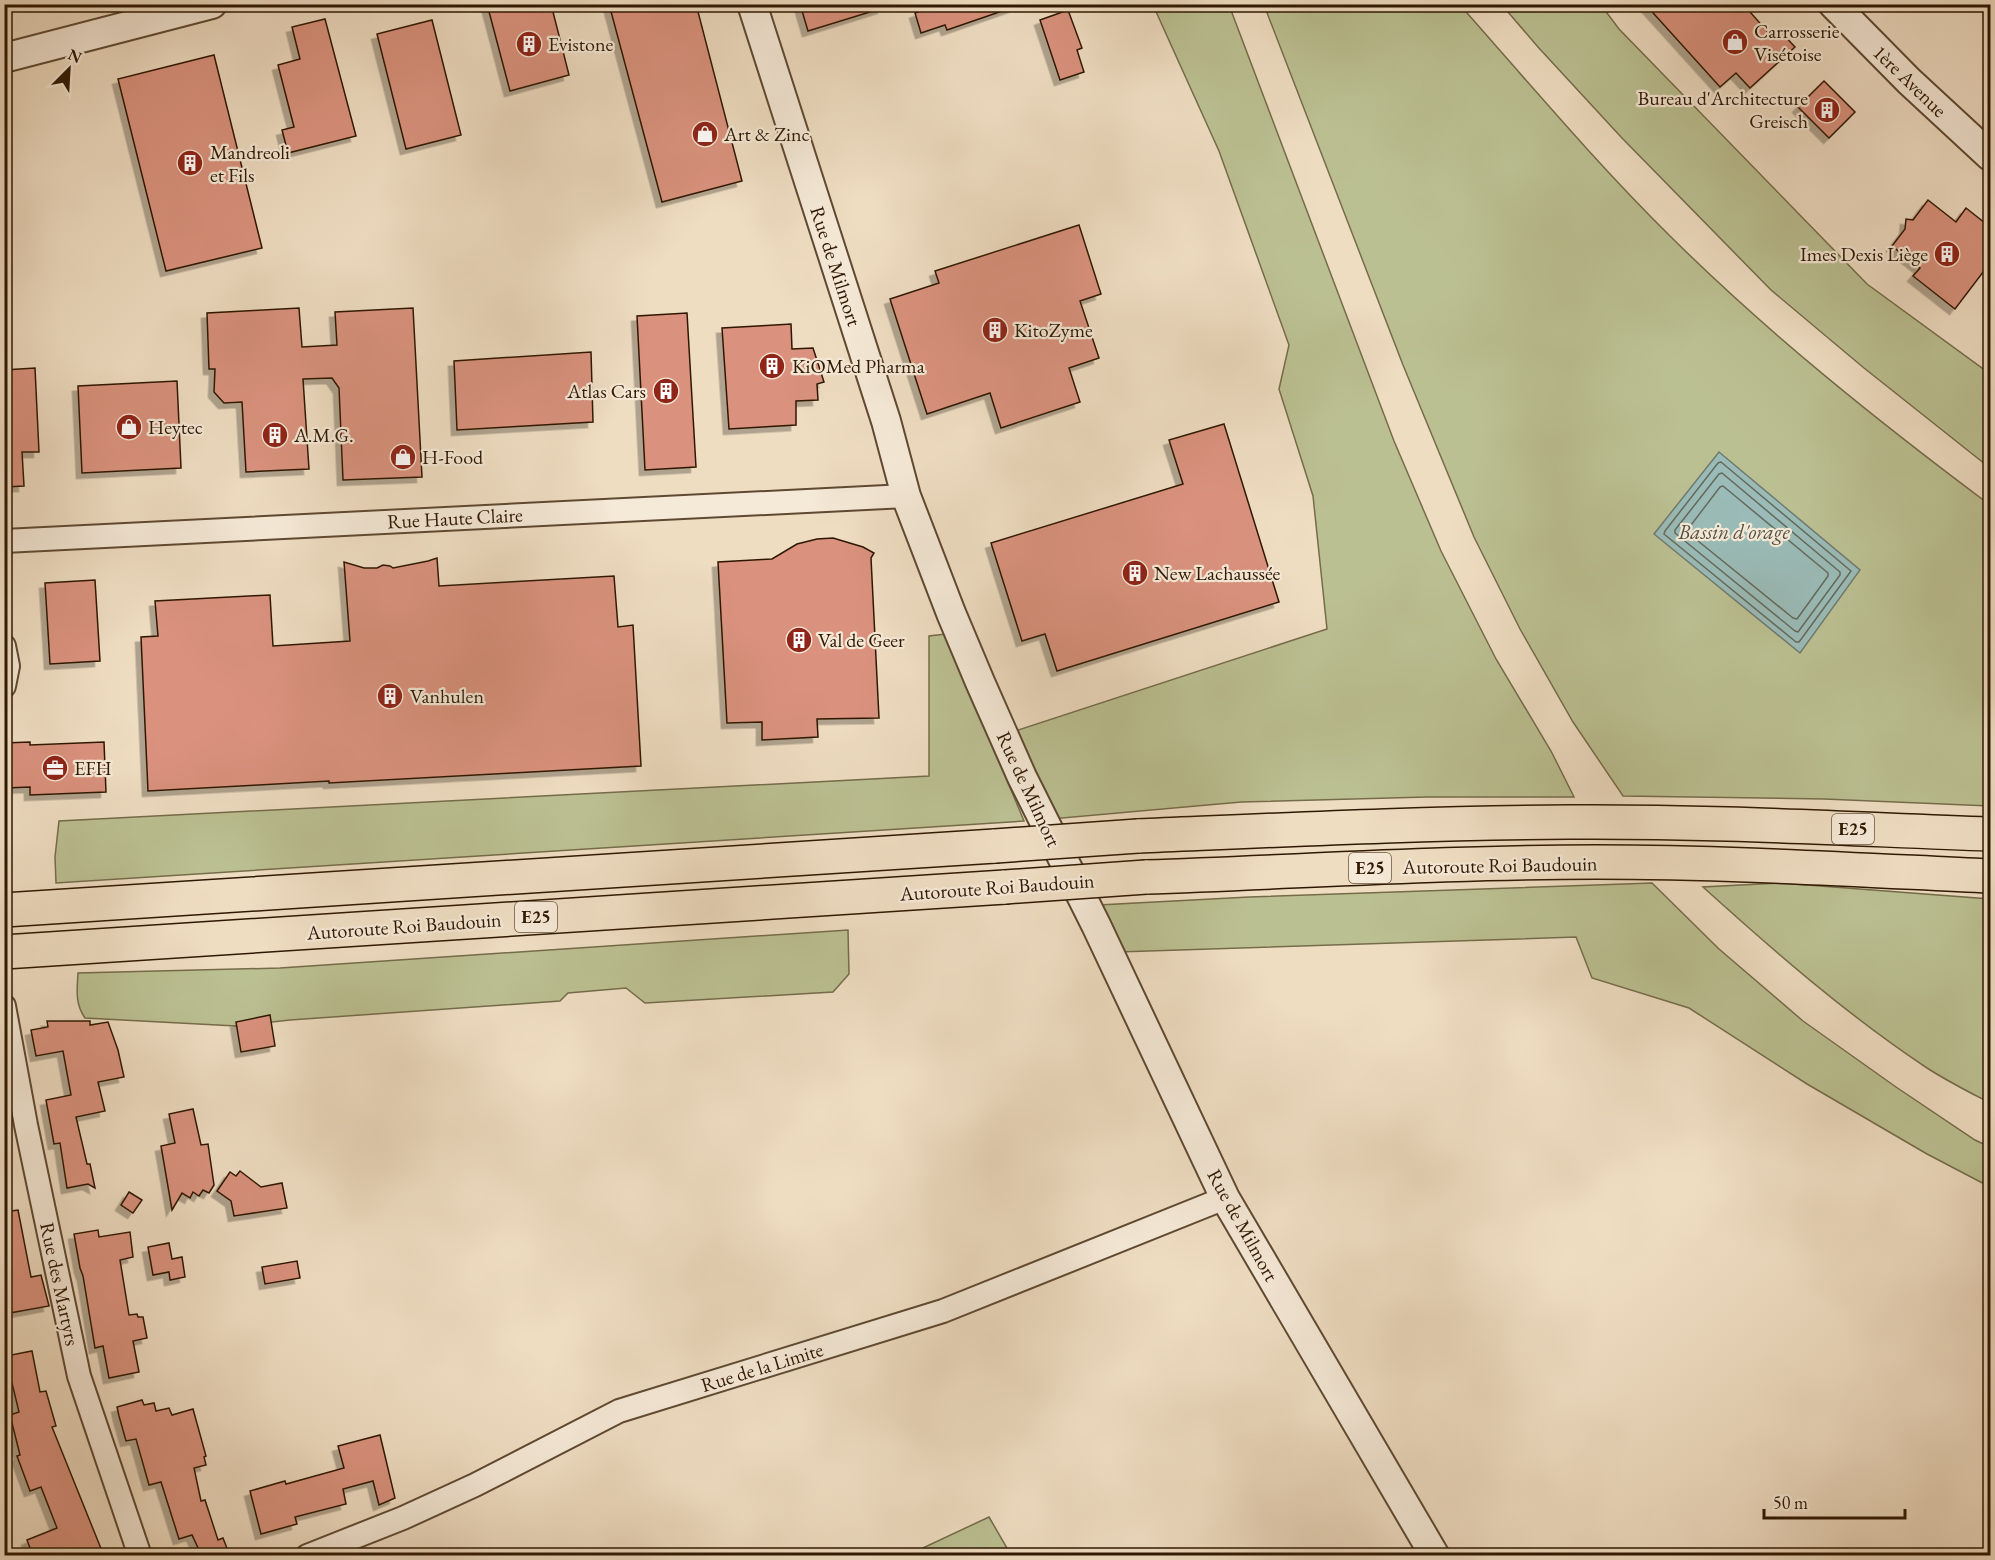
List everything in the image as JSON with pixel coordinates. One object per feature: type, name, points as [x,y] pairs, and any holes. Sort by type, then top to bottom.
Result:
[{"type":"highway","name":"Autoroute Roi Baudouin","points":[[4,910],[1138,836],[1422,825],[1569,822],[1715,823],[1990,834]]},
{"type":"highway","name":"Autoroute Roi Baudouin","points":[[4,952],[1146,877],[1430,866],[1594,862],[1737,864],[1990,876]]},
{"type":"street","points":[[4,58],[212,4]]},
{"type":"street","name":"Rue de Milmort","points":[[752,4],[886,421],[906,496],[955,623],[1017,766],[1096,925],[1225,1198],[1435,1556]]},
{"type":"street","name":"1ère Avenue","points":[[1833,4],[1909,81],[1990,156]]},
{"type":"street","name":"Rue Haute Claire","points":[[4,541],[906,496]]},
{"type":"street","points":[[4,646],[8,666],[4,686]]},
{"type":"street","name":"Rue des Martyrs","points":[[4,1006],[26,1125],[79,1376],[140,1556]]},
{"type":"street","name":"Rue de la Limite","points":[[307,1556],[403,1518],[475,1485],[619,1411],[943,1311],[1225,1198]]},
{"type":"green space","points":[[1153,5],[1229,5],[1394,441],[1441,551],[1496,659],[1551,751],[1574,797],[1427,797],[1241,802],[1051,819],[1015,731],[1327,629],[1313,496],[1279,389],[1289,345],[1219,151]]},
{"type":"green space","points":[[1264,5],[1460,5],[1616,180],[1671,237],[1747,309],[1826,377],[1990,505],[1990,806],[1824,799],[1623,796],[1573,722],[1520,629],[1474,537],[1403,365]]},
{"type":"green space","points":[[1502,5],[1601,5],[1619,29],[1867,284],[1990,374],[1990,468],[1864,368],[1771,290],[1621,137]]},
{"type":"green space","points":[[946,634],[1024,821],[56,883],[55,857],[59,821],[929,776],[929,636]]},
{"type":"green space","points":[[1652,883],[1719,949],[1803,1021],[1896,1087],[1975,1140],[1990,1147],[1990,1187],[1927,1154],[1807,1084],[1689,1008],[1592,978],[1576,937],[1118,952],[1099,905],[1249,897]]},
{"type":"green space","points":[[1781,883],[1990,899],[1990,1103],[1935,1073],[1868,1026],[1784,959],[1703,887]]},
{"type":"green space","points":[[848,930],[849,974],[833,992],[645,1003],[626,988],[568,993],[560,1001],[290,1020],[236,1026],[85,1018],[77,997],[78,973],[280,968]]},
{"type":"green space","points":[[989,1517],[1011,1555],[910,1555],[910,1554]]},
{"type":"water","name":"Bassin d'orage","points":[[1719,452],[1860,570],[1800,653],[1654,534]]},
{"type":"building","name":"Evistone","points":[[487,4],[551,4],[569,75],[510,91]]},
{"type":"building","points":[[609,4],[696,4],[742,181],[662,202]]},
{"type":"building","points":[[800,4],[882,4],[883,8],[808,31]]},
{"type":"building","points":[[939,4],[1014,4],[1014,7],[947,30],[945,25],[921,33],[915,13]]},
{"type":"building","name":"Carrosserie Visétoise","points":[[1645,4],[1743,4],[1773,38],[1780,31],[1795,47],[1750,88],[1736,73],[1720,87]]},
{"type":"building","points":[[1068,10],[1082,48],[1077,50],[1084,72],[1060,80],[1040,20]]},
{"type":"building","points":[[325,19],[356,136],[288,153],[282,130],[294,127],[278,65],[300,59],[292,27]]},
{"type":"building","points":[[432,20],[461,135],[406,149],[377,34]]},
{"type":"building","name":"Mandreoli et Fils","points":[[214,55],[262,248],[166,271],[118,79]]},
{"type":"building","name":"Bureau d'Architecture Greisch","points":[[1824,81],[1855,112],[1829,138],[1798,107]]},
{"type":"building","name":"Imes Dexis Liège","points":[[1928,200],[1956,222],[1966,208],[1990,227],[1990,263],[1955,309],[1913,276],[1920,268],[1892,246],[1905,229],[1906,219],[1913,220]]},
{"type":"building","name":"KitoZyme","points":[[1079,225],[1101,294],[1080,301],[1099,358],[1069,368],[1080,402],[1001,428],[990,393],[927,414],[890,299],[939,283],[935,271]]},
{"type":"building","points":[[299,308],[302,347],[337,345],[335,312],[413,308],[422,477],[343,480],[339,388],[332,378],[303,379],[309,469],[246,472],[242,402],[224,403],[214,392],[215,369],[209,369],[207,313]]},
{"type":"building","name":"Atlas Cars","points":[[687,313],[696,467],[645,470],[637,316]]},
{"type":"building","name":"KiOMed Pharma","points":[[791,324],[792,349],[813,348],[824,382],[817,384],[818,400],[796,401],[796,425],[729,429],[722,328]]},
{"type":"building","points":[[591,352],[593,422],[457,430],[454,361]]},
{"type":"building","points":[[35,368],[39,452],[22,452],[24,486],[4,487],[4,370]]},
{"type":"building","name":"Heytec","points":[[177,381],[181,468],[82,473],[78,386]]},
{"type":"building","name":"New Lachaussée","points":[[1224,424],[1279,602],[1057,671],[1045,634],[1022,641],[991,543],[1183,484],[1169,440]]},
{"type":"building","name":"Val de Geer","points":[[833,538],[863,547],[874,553],[871,558],[879,718],[817,719],[818,737],[762,740],[762,722],[727,723],[718,562],[772,559],[797,544]]},
{"type":"building","name":"Vanhulen","points":[[437,558],[439,586],[614,576],[618,627],[633,625],[641,766],[148,791],[141,637],[158,636],[155,601],[270,595],[273,646],[350,641],[344,562],[364,568],[377,568],[383,565],[393,568]]},
{"type":"building","points":[[95,580],[100,661],[50,664],[45,583]]},
{"type":"building","name":"EFH","points":[[30,742],[30,745],[104,742],[106,792],[30,795],[30,787],[6,788],[4,743]]},
{"type":"building","points":[[270,1015],[275,1046],[241,1052],[236,1022]]},
{"type":"building","points":[[47,1021],[90,1021],[90,1025],[108,1022],[118,1050],[124,1077],[98,1082],[105,1111],[76,1117],[95,1188],[88,1184],[67,1188],[60,1143],[54,1144],[46,1100],[71,1095],[63,1051],[36,1056],[31,1030],[48,1027]]},
{"type":"building","points":[[193,1109],[201,1145],[208,1144],[214,1185],[209,1193],[203,1190],[199,1196],[193,1192],[190,1198],[182,1193],[172,1210],[161,1146],[175,1143],[169,1114]]},
{"type":"building","points":[[240,1171],[261,1187],[282,1183],[287,1208],[234,1216],[231,1201],[217,1191],[230,1172],[236,1176]]},
{"type":"building","points":[[129,1192],[142,1200],[133,1213],[121,1205]]},
{"type":"building","points":[[18,1210],[31,1277],[41,1275],[49,1306],[4,1314],[4,1212]]},
{"type":"building","points":[[98,1230],[99,1237],[130,1232],[133,1257],[120,1260],[129,1315],[137,1314],[138,1317],[143,1317],[147,1338],[133,1341],[139,1372],[109,1378],[103,1346],[95,1348],[74,1234]]},
{"type":"building","points":[[169,1243],[172,1259],[182,1257],[185,1277],[170,1280],[169,1272],[153,1275],[148,1247]]},
{"type":"building","points":[[297,1261],[300,1278],[265,1284],[262,1267]]},
{"type":"building","points":[[32,1351],[40,1392],[46,1391],[56,1426],[52,1427],[104,1556],[33,1556],[27,1540],[57,1528],[41,1487],[30,1491],[17,1456],[20,1455],[10,1415],[19,1412],[12,1383],[10,1384],[6,1356]]},
{"type":"building","points":[[142,1400],[144,1405],[154,1403],[156,1411],[169,1408],[172,1415],[193,1409],[206,1456],[204,1457],[206,1465],[194,1468],[201,1501],[205,1500],[218,1540],[223,1538],[230,1556],[181,1556],[198,1548],[192,1535],[179,1539],[161,1482],[149,1485],[136,1439],[126,1441],[119,1416],[117,1407]]},
{"type":"building","points":[[380,1435],[395,1498],[379,1505],[373,1481],[343,1489],[346,1504],[295,1517],[297,1524],[261,1534],[250,1491],[344,1468],[338,1446]]},
{"type":"place","name":"Carrosserie Visétoise","points":[[1735,42]]},
{"type":"place","name":"Evistone","points":[[529,44]]},
{"type":"place","name":"Bureau d'Architecture Greisch","points":[[1827,110]]},
{"type":"place","name":"Art & Zinc","points":[[705,134]]},
{"type":"place","name":"Mandreoli et Fils","points":[[190,163]]},
{"type":"place","name":"Imes Dexis Liège","points":[[1947,254]]},
{"type":"place","name":"KitoZyme","points":[[995,330]]},
{"type":"place","name":"KiOMed Pharma","points":[[772,366]]},
{"type":"place","name":"Atlas Cars","points":[[666,391]]},
{"type":"place","name":"Heytec","points":[[129,427]]},
{"type":"place","name":"A.M.G.","points":[[275,435]]},
{"type":"place","name":"H-Food","points":[[403,457]]},
{"type":"place","name":"New Lachaussée","points":[[1135,573]]},
{"type":"place","name":"Val de Geer","points":[[799,640]]},
{"type":"place","name":"Vanhulen","points":[[390,696]]},
{"type":"place","name":"EFH","points":[[55,768]]}]
